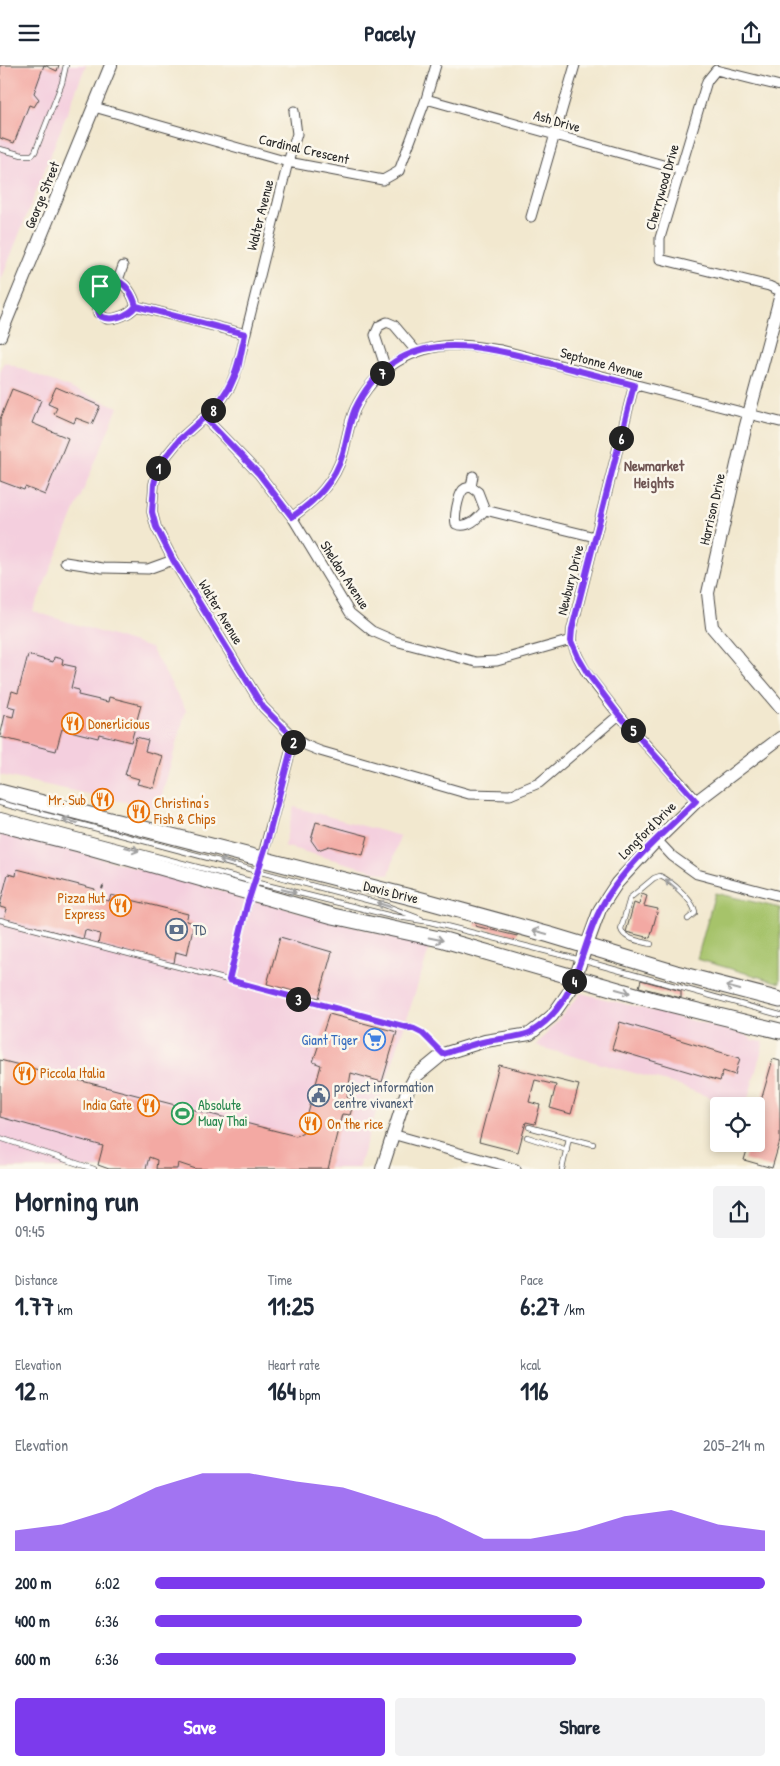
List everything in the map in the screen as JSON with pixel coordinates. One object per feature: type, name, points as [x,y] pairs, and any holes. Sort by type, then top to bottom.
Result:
[{"type":"main road","name":"Davis Drive","points":[[0,792],[260,865],[436,903],[550,935],[584,953],[780,1000]]},
{"type":"main road","points":[[0,824],[253,888],[332,916],[444,940],[663,1002],[780,1031]]},
{"type":"street","name":"George Street","points":[[0,336],[111,65]]},
{"type":"street","name":"Cardinal Crescent","points":[[94,107],[288,162],[383,180],[399,171],[426,99],[436,65]]},
{"type":"street","points":[[531,217],[575,65]]},
{"type":"street","name":"Cherrywood Drive","points":[[780,86],[716,70],[707,81],[660,238],[660,259],[769,286],[780,291]]},
{"type":"street","name":"Ash Drive","points":[[426,99],[681,170]]},
{"type":"street","name":"Walter Avenue","points":[[294,111],[297,134],[288,162],[238,369],[230,387],[218,405],[180,439],[158,469],[154,484],[152,512],[156,527],[173,560],[263,707],[294,738],[320,751],[468,794],[510,795],[539,783],[619,715]]},
{"type":"street","points":[[118,280],[123,266]]},
{"type":"street","points":[[111,280],[118,280],[125,285],[136,306],[124,315],[111,319],[103,318],[98,313],[98,306],[105,285],[111,280]]},
{"type":"street","name":"Harrison Drive","points":[[780,298],[748,415],[708,593],[712,627],[780,707]]},
{"type":"street","points":[[136,306],[245,334]]},
{"type":"street","points":[[386,369],[375,335],[379,326],[387,322],[394,325],[416,351]]},
{"type":"street","name":"Septonne Avenue","points":[[292,517],[316,499],[332,480],[339,466],[355,409],[366,391],[386,369],[397,361],[416,351],[440,346],[474,346],[501,350],[780,422]]},
{"type":"street","name":"Newbury Drive","points":[[571,641],[572,629],[634,385]]},
{"type":"street","name":"Sheldon Avenue","points":[[205,418],[259,474],[292,517],[350,613],[360,623],[382,637],[476,662],[497,661],[571,641]]},
{"type":"street","points":[[471,487],[473,477]]},
{"type":"street","points":[[471,487],[478,492],[486,509]]},
{"type":"street","points":[[471,487],[466,488],[461,493],[454,517],[456,524],[463,526],[469,524],[486,509]]},
{"type":"street","points":[[486,509],[595,537]]},
{"type":"street","points":[[65,562],[103,568],[148,569],[173,560]]},
{"type":"street","points":[[571,641],[588,674],[619,715],[696,801]]},
{"type":"street","points":[[260,865],[294,738]]},
{"type":"street","name":"Longford Drive","points":[[443,1054],[485,1041],[530,1034],[552,1016],[571,989],[600,909],[608,895],[631,867],[696,801],[780,738]]},
{"type":"street","points":[[657,840],[672,856],[697,874],[780,896]]},
{"type":"street","points":[[382,1169],[392,1133],[406,1094],[415,1077],[443,1054]]},
{"type":"street","points":[[392,1133],[516,1169]]},
{"type":"lane","points":[[0,149],[22,155],[32,155],[59,91],[66,65]]},
{"type":"lane","points":[[0,803],[260,865],[382,904],[430,922]]},
{"type":"lane","points":[[0,815],[253,888],[584,953],[780,1015]]},
{"type":"lane","points":[[229,980],[260,865]]},
{"type":"lane","points":[[651,943],[626,937],[621,929],[630,898],[654,878],[660,876],[666,879],[692,903],[695,913],[688,919]]},
{"type":"lane","points":[[0,921],[414,1029],[422,1033],[443,1054]]},
{"type":"lane","points":[[529,1127],[593,1144]]},
{"type":"lane","points":[[527,1137],[567,1150]]},
{"type":"lane","points":[[0,1138],[94,1169]]},
{"type":"lane","points":[[562,1169],[569,1138]]},
{"type":"path","points":[[100,897],[104,882]]},
{"type":"shaded area","points":[[0,65],[86,65],[0,283]]},
{"type":"shaded area","points":[[4,362],[118,407],[33,611],[151,648],[186,710],[158,809],[0,775],[0,373]]},
{"type":"shaded area","points":[[294,807],[400,836],[389,875],[284,846]]},
{"type":"shaded area","points":[[0,831],[430,947],[358,1168],[0,1168]]},
{"type":"shaded area","points":[[581,993],[738,1032],[752,1040],[764,1042],[749,1097],[710,1097],[674,1084],[536,1046]]},
{"type":"green space","points":[[715,893],[780,908],[780,983],[697,959]]},
{"type":"building","points":[[0,65],[44,65],[34,93],[39,99],[34,107],[29,105],[14,143],[0,138]]},
{"type":"building","points":[[44,65],[59,65],[57,71]]},
{"type":"building","points":[[56,387],[100,406],[92,424],[76,418],[74,423],[54,414],[57,408],[48,404]]},
{"type":"building","points":[[12,389],[41,400],[32,423],[68,438],[45,495],[25,487],[24,490],[0,481],[0,419]]},
{"type":"building","points":[[28,655],[53,662],[54,657],[63,659],[62,664],[76,667],[71,688],[79,690],[78,695],[108,702],[109,697],[141,705],[131,742],[99,734],[98,738],[62,729],[56,751],[0,737],[5,715],[13,717],[15,708],[8,706],[12,691],[18,693]]},
{"type":"building","points":[[136,737],[148,740],[145,751],[163,756],[154,788],[137,784],[139,779],[125,775]]},
{"type":"building","points":[[316,822],[368,836],[363,855],[329,846],[318,850],[311,840]]},
{"type":"building","points":[[17,869],[95,889],[93,897],[109,901],[111,895],[188,914],[186,921],[194,923],[187,955],[176,952],[174,963],[159,962],[98,944],[100,934],[85,930],[83,939],[4,919],[7,909],[0,907],[0,905],[8,874],[16,876]]},
{"type":"building","points":[[642,894],[647,896],[644,906],[658,909],[650,938],[626,932],[634,903],[639,905]]},
{"type":"building","points":[[477,920],[518,931],[517,936],[475,926]]},
{"type":"building","points":[[280,937],[332,952],[319,998],[267,984]]},
{"type":"building","points":[[641,980],[681,991],[681,998],[639,987]]},
{"type":"building","points":[[329,1014],[397,1032],[382,1082],[351,1073],[347,1097],[354,1101],[350,1115],[342,1114],[328,1169],[196,1169],[178,1163],[177,1169],[156,1169],[157,1160],[149,1157],[146,1169],[109,1169],[98,1165],[103,1146],[0,1117],[0,1060],[296,1136],[303,1132],[321,1065],[313,1062]]},
{"type":"building","points":[[620,1022],[740,1058],[735,1075],[723,1071],[720,1081],[612,1049]]},
{"type":"building","points":[[773,1059],[780,1061],[780,1141],[772,1168],[744,1160],[746,1152],[765,1152],[765,1097],[762,1097]]},
{"type":"building","points":[[499,1065],[579,1085],[571,1114],[550,1108],[556,1085],[535,1080],[529,1102],[540,1105],[535,1124],[526,1122],[518,1152],[479,1142]]},
{"type":"place","name":"Donerlicious","points":[[72,724]]},
{"type":"place","name":"Mr. Sub","points":[[102,800]]},
{"type":"place","name":"Christina's Fish & Chips","points":[[138,811]]},
{"type":"place","name":"Pizza Hut Express","points":[[121,906]]},
{"type":"place","name":"TD","points":[[177,930]]},
{"type":"place","name":"Giant Tiger","points":[[374,1040]]},
{"type":"place","name":"Piccola Italia","points":[[24,1073]]},
{"type":"place","name":"project information centre vivanext","points":[[318,1095]]},
{"type":"place","name":"India Gate","points":[[148,1105]]},
{"type":"place","name":"Absolute Muay Thai","points":[[182,1113]]},
{"type":"place","name":"On the rice","points":[[311,1124]]},
{"type":"district","name":"Newmarket Heights","points":[[654,474]]},
{"type":"route","points":[[100,316],[97,310],[105,285],[111,280],[118,280],[125,285],[136,306],[190,320],[245,334],[238,369],[230,387],[218,405],[205,418],[259,474],[292,517],[316,499],[332,480],[343,454],[355,409],[373,381],[397,361],[416,351],[457,345],[501,350],[634,385],[572,629],[571,641],[588,674],[619,715],[696,801],[631,867],[608,895],[600,909],[571,989],[552,1016],[530,1034],[485,1041],[443,1054],[422,1033],[414,1029],[229,980],[247,905],[266,846],[294,738],[263,707],[173,560],[156,527],[152,512],[152,499],[158,469],[167,455],[180,439],[218,405],[230,387],[238,369],[245,334],[136,306],[124,315],[111,319],[100,316]]}]
